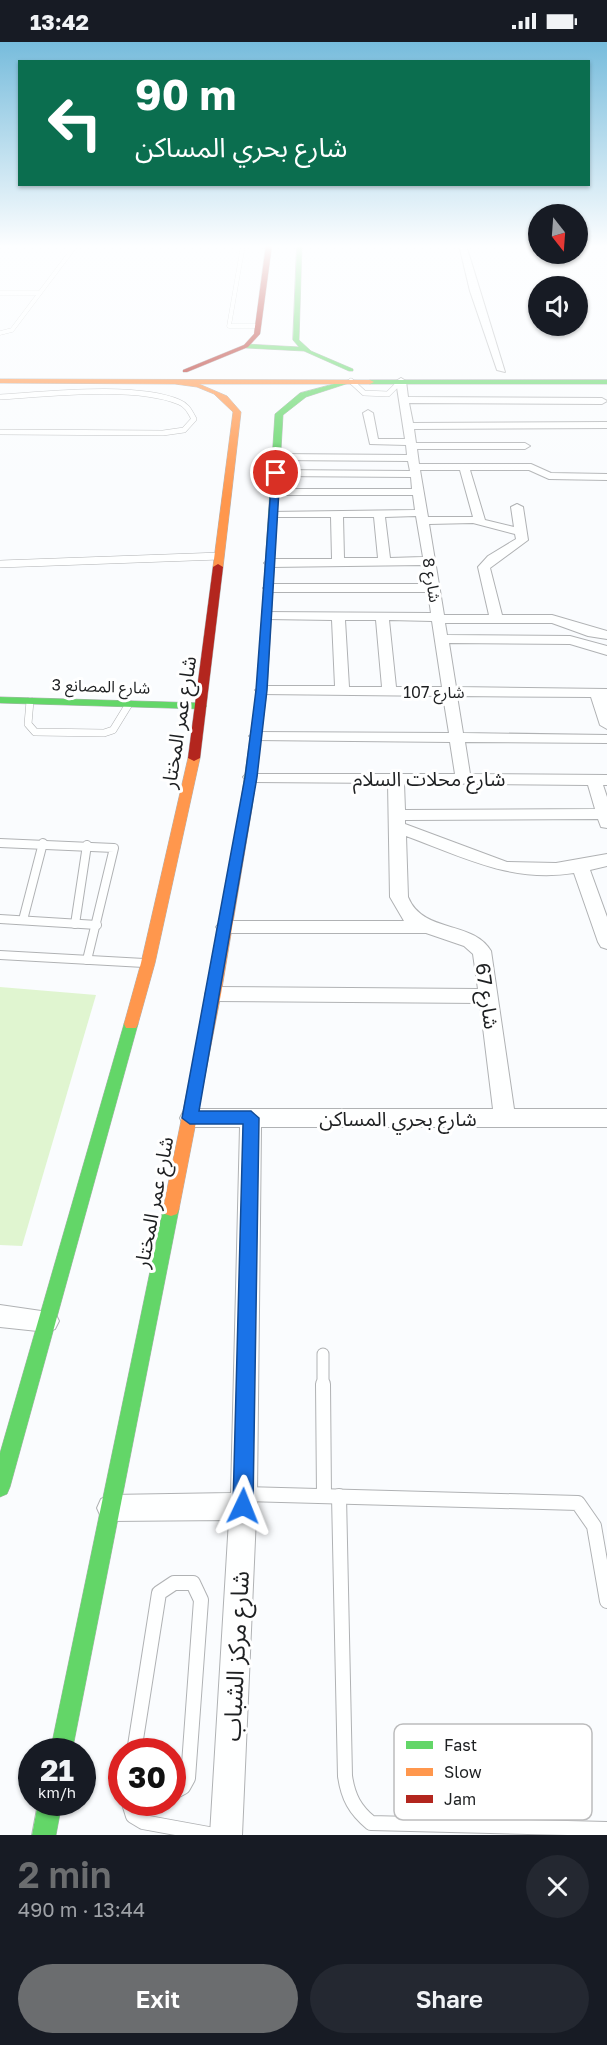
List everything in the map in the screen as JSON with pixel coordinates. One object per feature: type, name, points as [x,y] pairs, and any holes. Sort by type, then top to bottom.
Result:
[{"type":"main road","points":[[185,371],[246,346],[256,334],[257,329]]},
{"type":"main road","points":[[294,329],[295,336],[304,349],[351,376]]},
{"type":"main road","points":[[246,346],[268,349],[304,349]]},
{"type":"main road","points":[[0,369],[185,371],[351,376],[402,381],[607,370]]},
{"type":"main road","name":"شارع عمر المختار","points":[[64,1738],[190,1118],[251,777],[262,690],[269,588],[276,473],[274,412],[305,394],[351,376]]},
{"type":"main road","points":[[0,381],[504,376],[607,382]]},
{"type":"main road","name":"شارع عمر المختار","points":[[0,1487],[148,963],[193,767],[220,556],[243,411],[217,392],[171,381]]},
{"type":"main road","name":"شارع المصانع 3","points":[[0,700],[202,706]]},
{"type":"main road","points":[[44,1835],[48,1816]]},
{"type":"street","points":[[487,329],[534,471],[549,476],[607,477]]},
{"type":"street","name":"شارع 8","points":[[402,381],[463,778]]},
{"type":"street","points":[[405,400],[607,425]]},
{"type":"street","points":[[409,426],[602,401]]},
{"type":"street","points":[[368,413],[374,442],[413,458]]},
{"type":"street","points":[[276,473],[525,446]]},
{"type":"street","points":[[276,457],[413,458],[464,467],[531,467]]},
{"type":"street","points":[[464,467],[480,521]]},
{"type":"street","points":[[275,492],[419,492]]},
{"type":"street","points":[[496,619],[484,567],[495,556],[516,546],[522,540],[517,507]]},
{"type":"street","points":[[337,513],[338,562]]},
{"type":"street","points":[[273,514],[379,513],[480,521],[522,532]]},
{"type":"street","points":[[379,513],[384,562]]},
{"type":"street","points":[[270,563],[430,561]]},
{"type":"street","points":[[269,588],[434,588]]},
{"type":"street","points":[[267,615],[564,621],[583,631],[607,635]]},
{"type":"street","points":[[338,616],[342,691]]},
{"type":"street","points":[[382,616],[389,691]]},
{"type":"street","points":[[442,639],[570,640],[607,651]]},
{"type":"street","name":"شارع 107","points":[[262,690],[602,693]]},
{"type":"street","points":[[602,693],[607,725]]},
{"type":"street","points":[[256,736],[607,739]]},
{"type":"street","name":"شارع محلات السلام","points":[[251,777],[600,780]]},
{"type":"street","name":"شارع 67","points":[[396,778],[399,897],[410,916],[428,927],[470,941],[482,951],[505,1118]]},
{"type":"street","points":[[398,821],[606,817],[600,780]]},
{"type":"street","points":[[398,821],[505,867],[523,870],[581,868],[607,860]]},
{"type":"street","points":[[581,868],[607,942]]},
{"type":"street","points":[[225,927],[428,927]]},
{"type":"street","points":[[214,994],[488,996]]},
{"type":"street","name":"شارع بحري المساكن","points":[[190,1118],[607,1118]]},
{"type":"street","name":"شارع مركز الشباب","points":[[226,1835],[243,1500],[251,1118]]},
{"type":"street","points":[[0,1316],[47,1321]]},
{"type":"street","points":[[110,1508],[243,1500]]},
{"type":"lane","points":[[0,397],[126,394],[167,397],[185,405],[194,419],[184,429],[163,433],[0,432]]},
{"type":"lane","points":[[0,564],[220,556]]},
{"type":"lane","points":[[30,701],[28,724],[30,729],[47,733],[104,733],[113,730],[129,704]]},
{"type":"lane","points":[[0,843],[111,846],[115,852],[87,960]]},
{"type":"lane","points":[[23,921],[44,843]]},
{"type":"lane","points":[[75,924],[87,845]]},
{"type":"lane","points":[[0,919],[97,925]]},
{"type":"lane","points":[[0,955],[148,963]]},
{"type":"lane","points":[[323,1354],[346,1796],[357,1812],[371,1823],[607,1829]]},
{"type":"lane","points":[[243,1500],[332,1496],[578,1503],[594,1526],[607,1601]]},
{"type":"lane","points":[[136,1738],[159,1593],[174,1583],[193,1583],[199,1591],[201,1600],[186,1782]]},
{"type":"lane","points":[[134,1816],[143,1822],[214,1835]]},
{"type":"green space","points":[[0,987],[96,995],[22,1246],[0,1245]]},
{"type":"traffic: fast","points":[[296,329],[296,340],[309,352],[351,370]]},
{"type":"traffic: fast","points":[[246,346],[304,349]]},
{"type":"traffic: fast","points":[[246,808],[262,690],[279,414],[303,395],[351,381]]},
{"type":"traffic: fast","points":[[370,382],[607,382]]},
{"type":"traffic: fast","points":[[0,700],[202,706]]},
{"type":"traffic: fast","points":[[0,1487],[131,1024]]},
{"type":"traffic: fast","points":[[64,1738],[171,1209]]},
{"type":"traffic: fast","points":[[44,1835],[48,1816]]},
{"type":"traffic: slow","points":[[0,381],[370,382]]},
{"type":"traffic: slow","points":[[171,381],[216,392],[224,397],[237,412],[218,567]]},
{"type":"traffic: slow","points":[[131,1024],[148,963],[194,758]]},
{"type":"traffic: slow","points":[[171,1209],[214,994],[246,808]]},
{"type":"traffic: jam","points":[[185,371],[246,346],[257,334],[258,329]]},
{"type":"traffic: jam","points":[[194,758],[218,567]]},
{"type":"route","points":[[243,1506],[251,1118],[190,1118],[251,777],[262,690],[276,473]]}]
